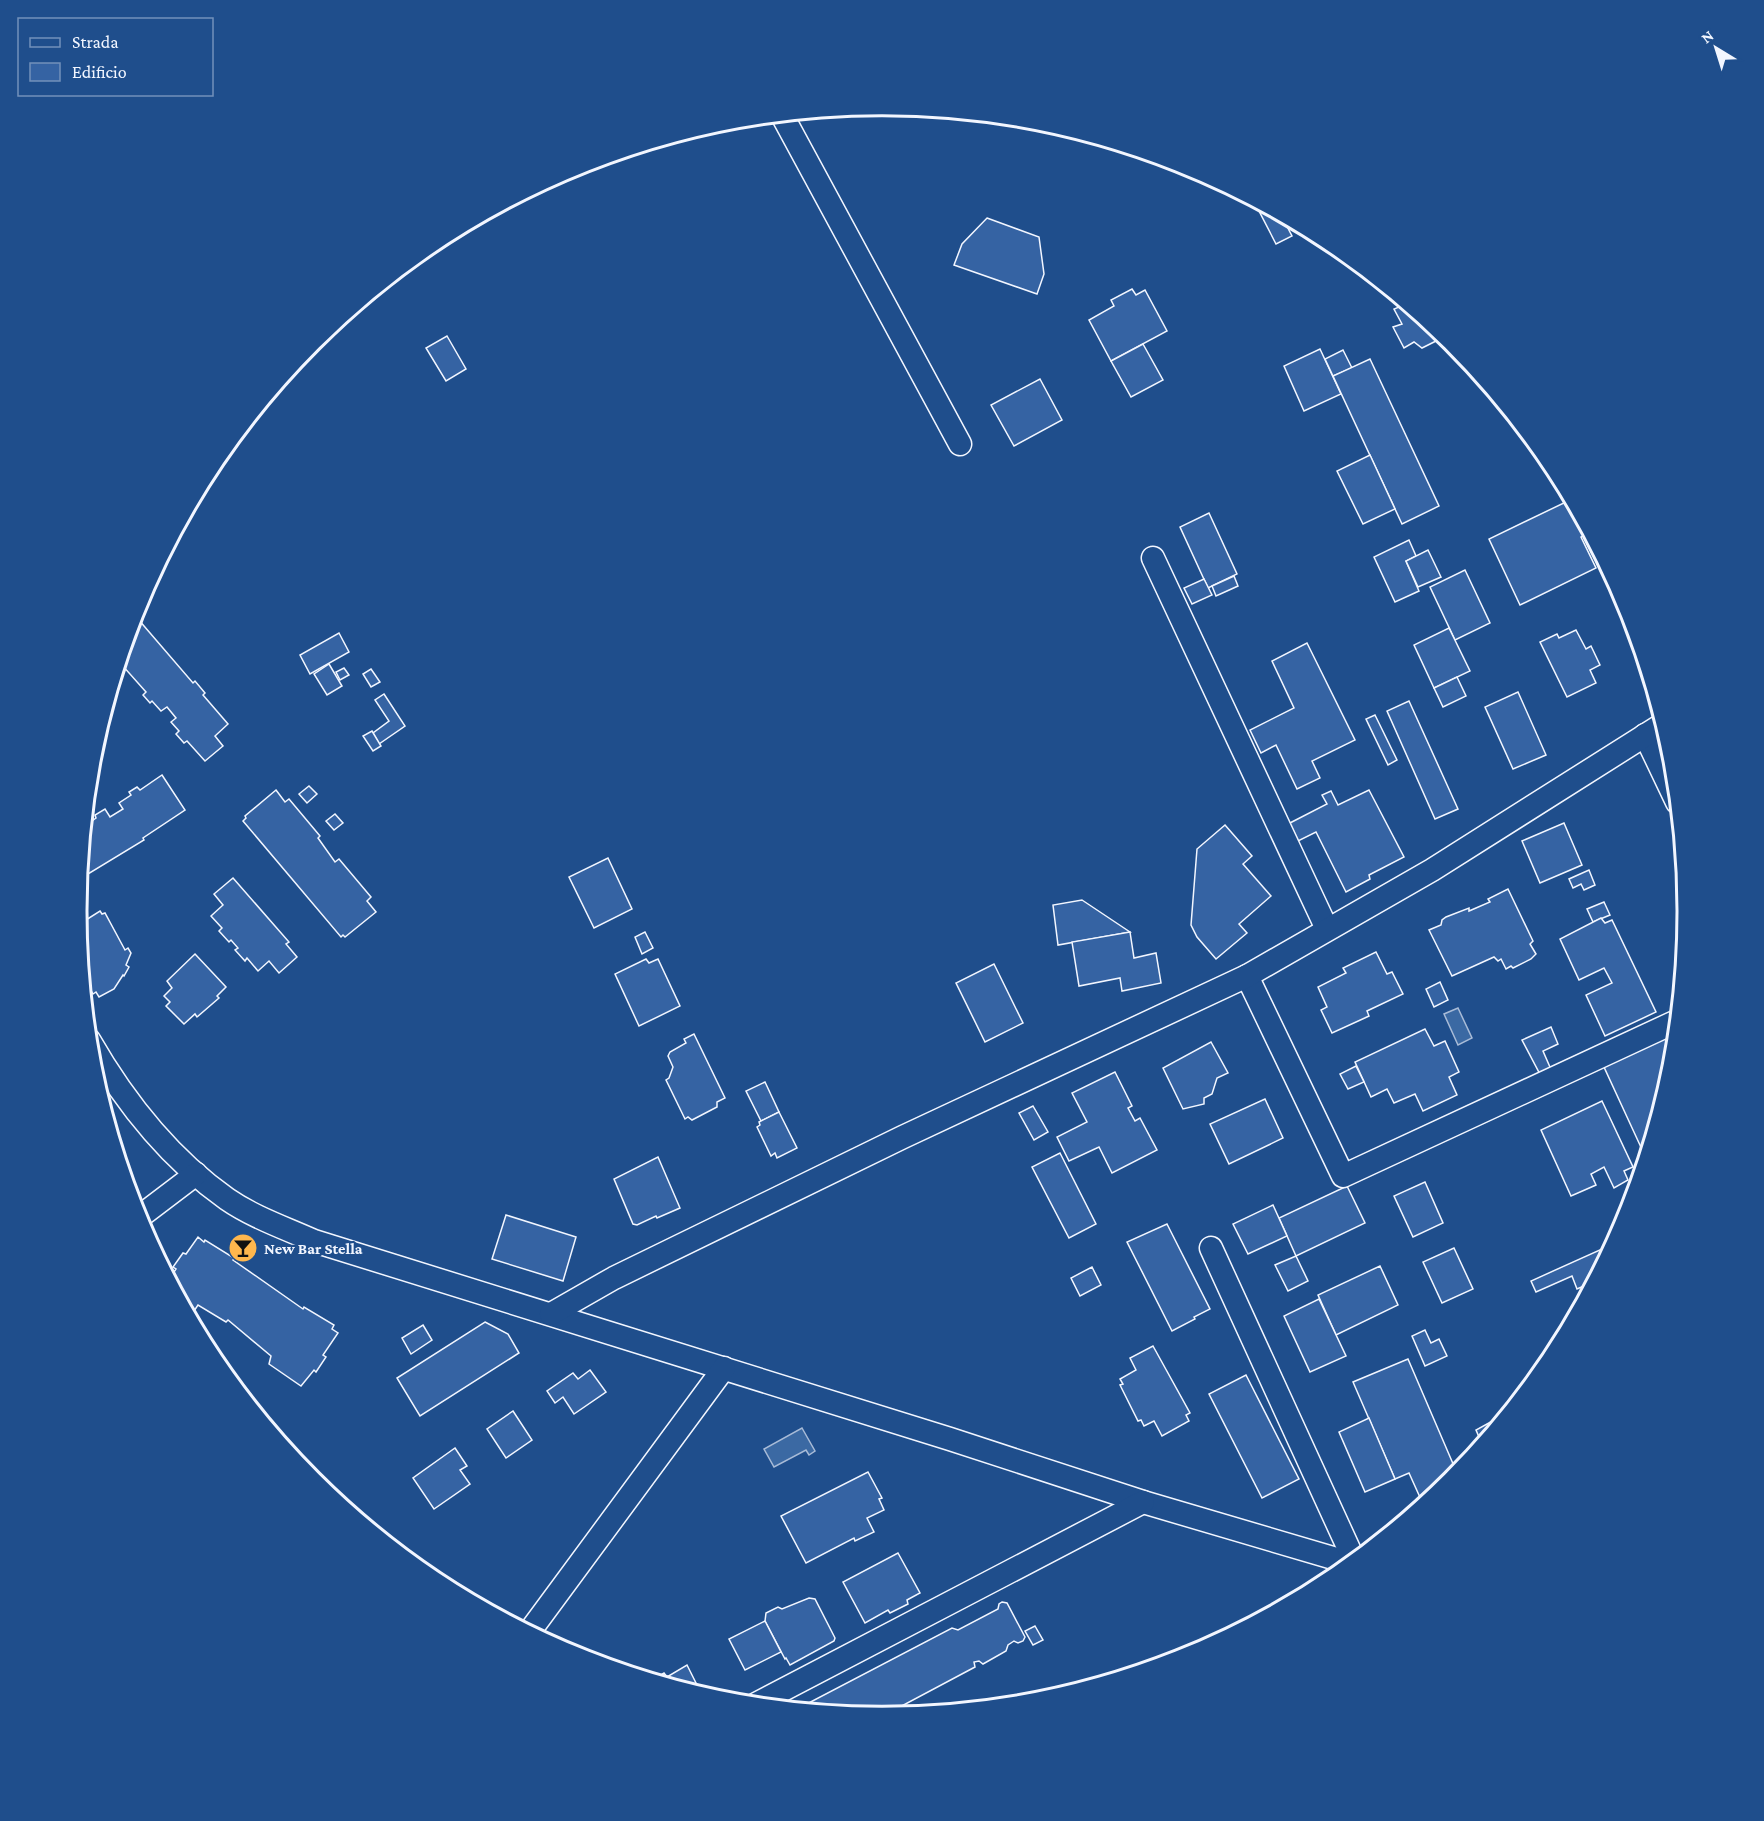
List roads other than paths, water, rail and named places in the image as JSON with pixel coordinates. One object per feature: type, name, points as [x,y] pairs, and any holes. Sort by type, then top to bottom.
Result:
[{"type":"street","points":[[785,121],[960,444]]},
{"type":"street","points":[[1153,558],[1327,929]]},
{"type":"street","points":[[550,1314],[624,1272],[903,1137],[1247,976],[1432,870],[1654,729],[1661,752]]},
{"type":"street","points":[[1247,976],[1344,1176],[1668,1025]]},
{"type":"street","points":[[101,1059],[119,1088],[161,1141],[196,1174],[229,1200],[264,1219],[314,1241],[724,1368],[1143,1502],[1340,1560]]},
{"type":"street","points":[[147,1211],[196,1174]]},
{"type":"street","points":[[1210,1248],[1351,1552]]},
{"type":"street","points":[[534,1626],[724,1368]]},
{"type":"street","points":[[769,1697],[1143,1502]]},
{"type":"water","points":[[1458,1008],[1472,1038],[1458,1045],[1444,1014]]},
{"type":"water","points":[[802,1428],[815,1451],[809,1455],[806,1450],[774,1467],[764,1449]]},
{"type":"place","name":"New Bar Stella","points":[[243,1248]]}]
